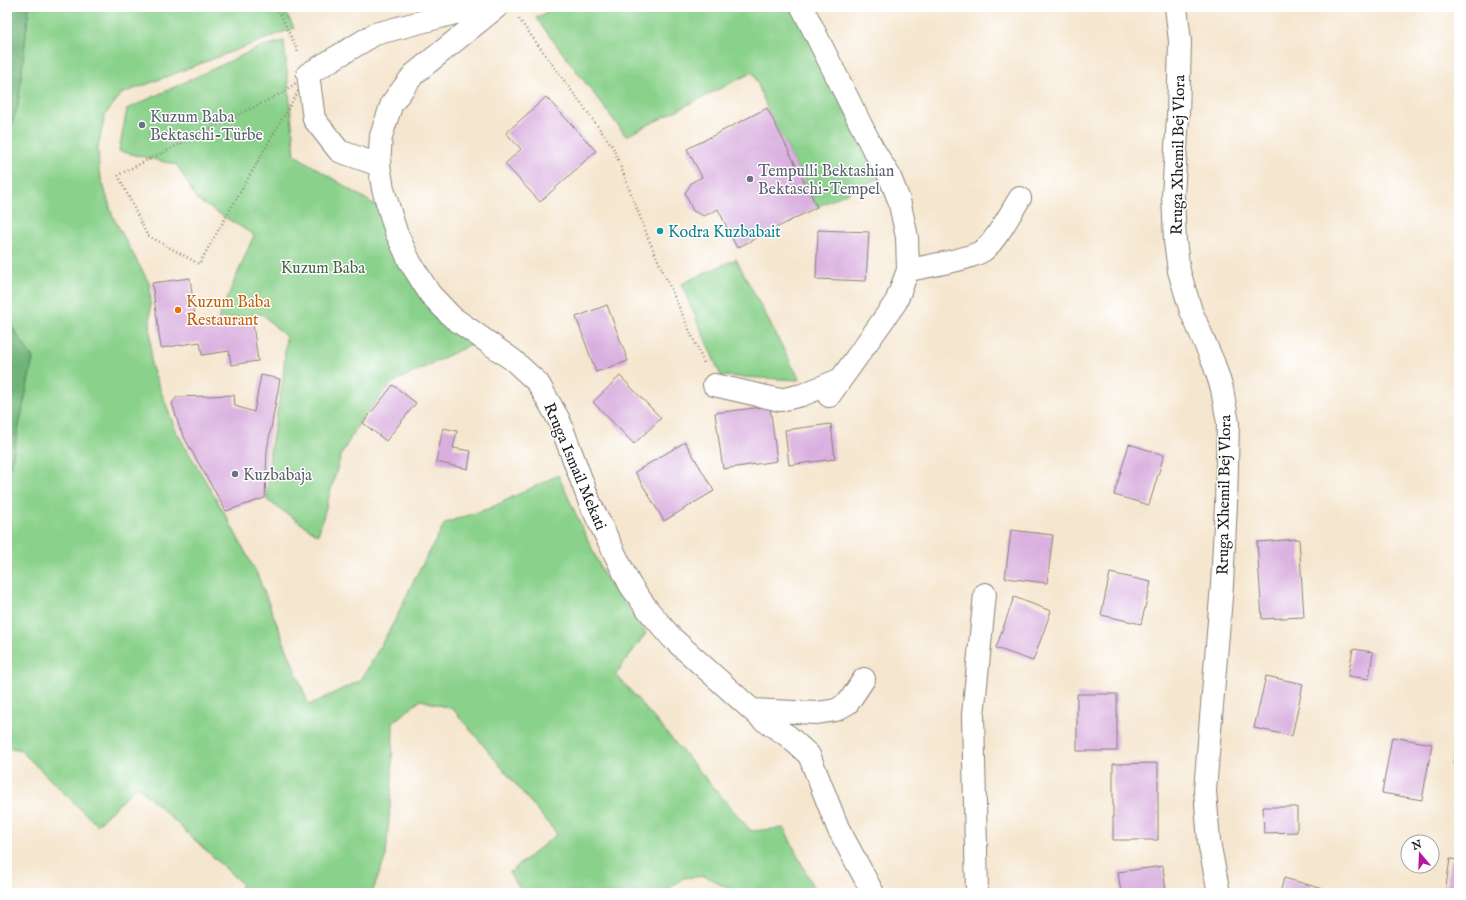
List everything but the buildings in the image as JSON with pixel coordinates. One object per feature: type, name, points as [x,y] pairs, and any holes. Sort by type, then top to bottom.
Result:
[{"type":"street","points":[[379,165],[339,151],[314,119],[307,71],[375,34],[478,7]]},
{"type":"street","points":[[714,385],[780,400],[835,388],[896,302],[908,270],[907,237],[899,200],[889,175],[872,147],[802,7]]},
{"type":"street","name":"Rruga Xhemil Bej Vlora","points":[[1176,7],[1180,41],[1178,117],[1173,195],[1175,241],[1179,271],[1191,311],[1214,364],[1222,389],[1228,423],[1222,585],[1205,790],[1208,842],[1219,893]]},
{"type":"street","name":"Rruga Ismail Mekati","points":[[506,10],[414,74],[392,103],[381,136],[379,165],[383,189],[396,232],[410,262],[430,294],[452,317],[513,360],[538,383],[560,420],[590,503],[630,585],[648,610],[672,638],[762,719],[788,736],[809,755],[838,828],[873,893]]},
{"type":"street","points":[[908,270],[973,255],[984,250],[991,242],[1020,198]]},
{"type":"street","points":[[977,893],[973,715],[985,594]]},
{"type":"street","points":[[752,710],[817,713],[836,710],[848,703],[864,679]]},
{"type":"path","points":[[277,7],[299,54]]},
{"type":"path","points":[[506,10],[613,148],[649,240],[714,385]]},
{"type":"path","points":[[307,71],[199,264],[147,235],[118,175],[282,93],[307,71]]},
{"type":"green space","points":[[7,7],[29,7],[18,105],[7,139]]},
{"type":"green space","points":[[29,7],[283,7],[294,28],[121,94],[105,115],[98,147],[99,171],[113,217],[150,285],[151,365],[176,431],[225,514],[257,574],[309,705],[361,680],[395,620],[413,582],[445,523],[490,508],[558,475],[604,575],[646,633],[616,674],[751,831],[784,828],[816,893],[736,893],[705,876],[683,878],[664,893],[523,893],[509,873],[557,834],[453,709],[421,700],[393,722],[392,780],[386,856],[372,893],[237,893],[242,884],[137,786],[97,825],[19,749],[7,748],[7,469],[11,465],[33,358],[7,320],[7,139],[18,105]]},
{"type":"green space","points":[[555,7],[793,7],[881,177],[817,207],[767,108],[753,72],[626,136],[536,18]]},
{"type":"green space","name":"Kuzum Baba","points":[[284,41],[295,155],[380,208],[478,341],[392,383],[361,420],[341,455],[318,535],[267,500],[270,451],[283,379],[286,337],[262,314],[218,319],[254,235],[197,200],[177,165],[119,151],[127,109],[260,47]]},
{"type":"green space","points":[[736,259],[800,380],[721,376],[681,284]]},
{"type":"green space","points":[[7,320],[33,358],[11,465],[7,469]]},
{"type":"place","name":"Kuzum Baba Bektaschi-Türbe","points":[[142,125]]},
{"type":"place","name":"Tempulli Bektashian Bektaschi-Tempel","points":[[750,179]]},
{"type":"place","name":"Kodra Kuzbabait","points":[[660,231]]},
{"type":"place","name":"Kuzum Baba Restaurant","points":[[178,310]]},
{"type":"place","name":"Kuzbabaja","points":[[235,474]]}]
